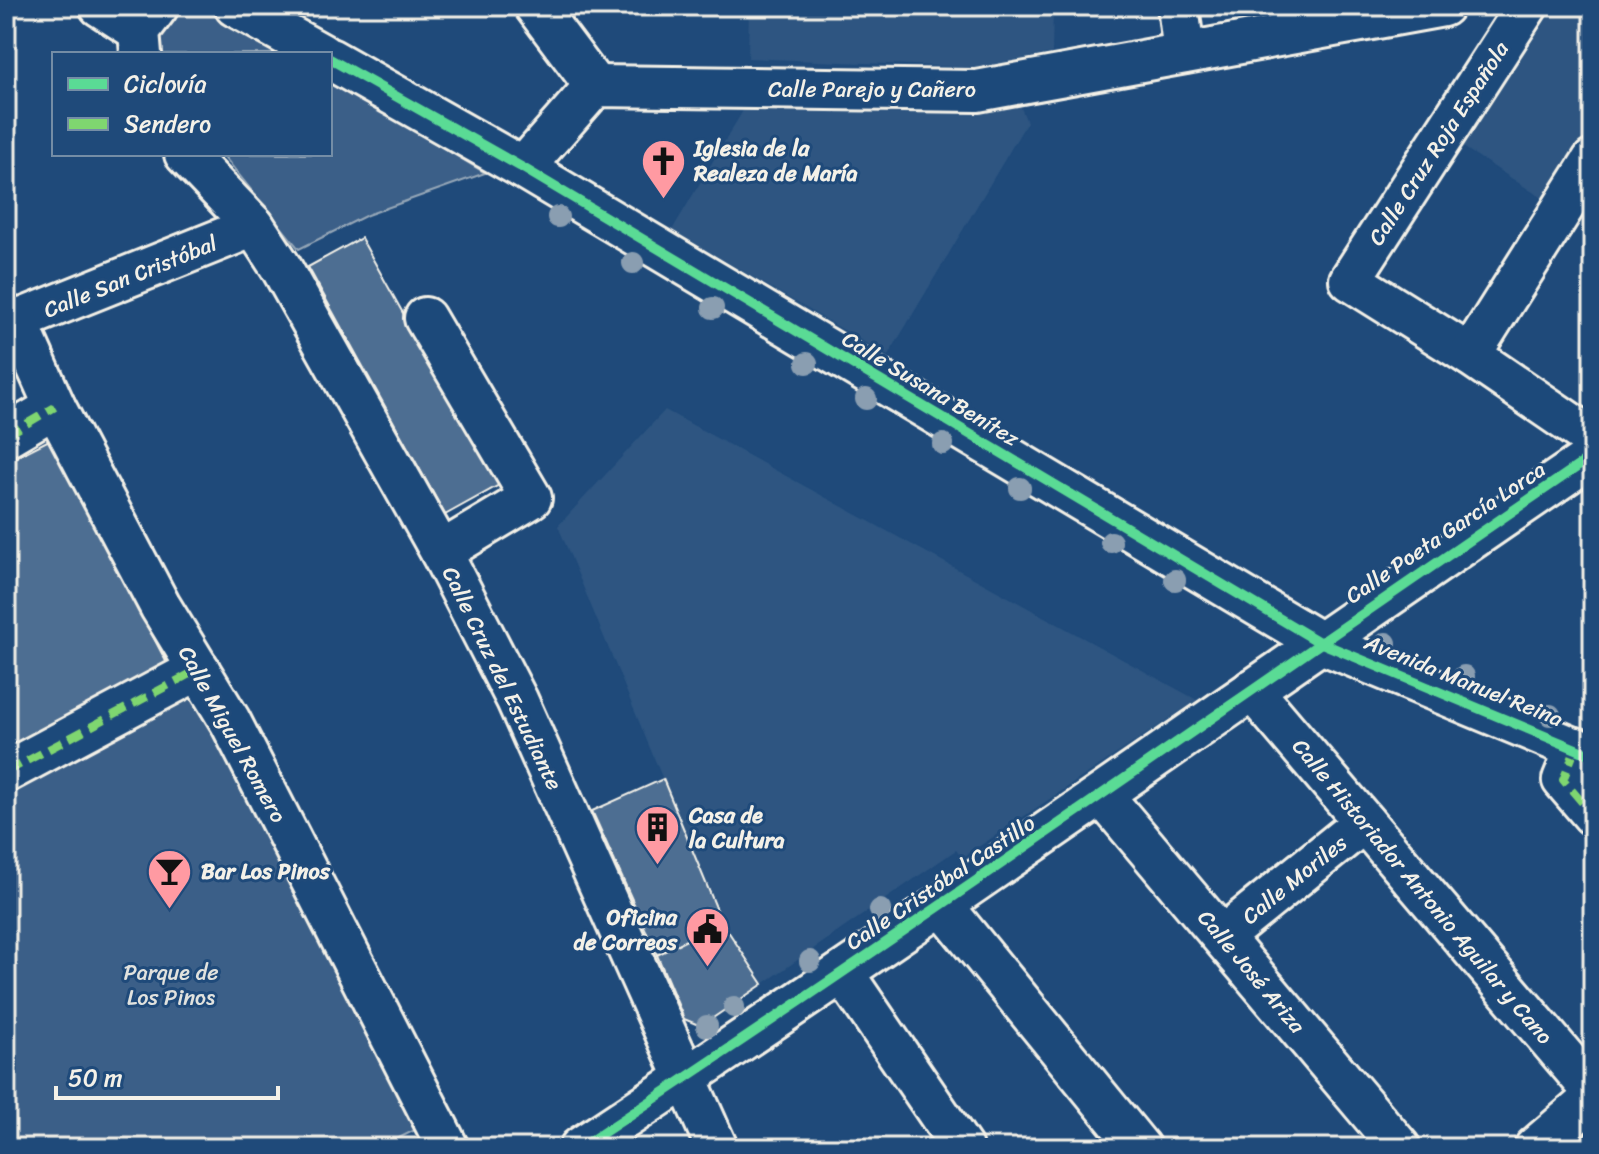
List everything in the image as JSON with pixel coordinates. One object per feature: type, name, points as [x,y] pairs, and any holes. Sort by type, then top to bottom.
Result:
[{"type":"street","points":[[100,6],[146,30]]},
{"type":"street","points":[[235,6],[317,52]]},
{"type":"street","points":[[523,168],[595,86],[535,6]]},
{"type":"street","points":[[1178,6],[1184,53]]},
{"type":"street","name":"Calle Parejo y Cañero","points":[[595,86],[977,91],[1443,6]]},
{"type":"street","name":"Calle Cruz Roja Española","points":[[1470,355],[1350,280],[1527,6]]},
{"type":"street","name":"Calle Susana Benítez","points":[[332,60],[523,168],[1319,642]]},
{"type":"street","name":"Calle Cruz del Estudiante","points":[[187,156],[254,226],[282,269],[441,552],[517,700],[717,1148]]},
{"type":"street","points":[[1593,160],[1470,355],[1593,439]]},
{"type":"street","name":"Calle San Cristóbal","points":[[12,318],[254,226]]},
{"type":"street","name":"Calle Miguel Romero","points":[[12,318],[55,407],[160,606],[230,721],[448,1148]]},
{"type":"street","points":[[425,318],[531,498],[441,552]]},
{"type":"street","points":[[6,436],[55,407]]},
{"type":"street","name":"Calle Poeta García Lorca","points":[[1319,642],[1593,456]]},
{"type":"street","name":"Calle Cristóbal Castillo","points":[[580,1148],[843,973],[1319,642]]},
{"type":"street","name":"Avenida Manuel Reina","points":[[1319,642],[1585,752]]},
{"type":"street","points":[[6,772],[199,669]]},
{"type":"street","name":"Calle Historiador Antonio Aguilar y Cano","points":[[1252,690],[1593,1091]]},
{"type":"street","points":[[1585,752],[1563,780],[1593,815]]},
{"type":"street","name":"Calle José Ariza","points":[[1102,795],[1400,1148]]},
{"type":"street","name":"Calle Moriles","points":[[1223,936],[1364,822]]},
{"type":"street","points":[[942,905],[1140,1148]]},
{"type":"street","points":[[843,973],[962,1148]]},
{"type":"street","points":[[1535,1148],[1593,1098]]},
{"type":"shaded area","points":[[749,6],[1053,6],[1052,53],[981,68],[748,58]]},
{"type":"shaded area","points":[[1553,9],[1593,13],[1593,130],[1545,200],[1463,147]]},
{"type":"shaded area","points":[[751,97],[865,98],[987,110],[1019,103],[1027,122],[888,356],[672,230]]},
{"type":"shaded area","points":[[665,410],[1197,700],[962,858],[956,850],[763,984],[722,922],[558,526]]},
{"type":"green space","points":[[204,9],[282,52],[156,52],[164,26],[181,11]]},
{"type":"green space","points":[[332,81],[485,173],[367,215],[299,249],[224,156],[332,156]]},
{"type":"green space","name":"Parque de Los Pinos","points":[[190,680],[433,1121],[379,1148],[6,1148],[6,772]]},
{"type":"building","points":[[361,238],[499,485],[445,515],[308,267]]},
{"type":"building","points":[[51,439],[172,673],[6,762],[6,462]]},
{"type":"building","name":"Casa de la Cultura","points":[[663,779],[722,922],[657,955],[592,811]]},
{"type":"building","name":"Oficina de Correos","points":[[722,922],[763,984],[701,1026],[684,1019],[657,955]]},
{"type":"marked path","points":[[6,436],[55,407]]},
{"type":"marked path","points":[[6,772],[199,669]]},
{"type":"marked path","points":[[1576,748],[1563,780],[1593,815]]},
{"type":"cycle path","points":[[332,60],[523,168],[1319,642],[1593,756]]},
{"type":"cycle path","points":[[580,1148],[962,891],[1593,456]]},
{"type":"place","name":"Iglesia de la Realeza de María","points":[[663,200]]},
{"type":"place","name":"Casa de la Cultura","points":[[658,867]]},
{"type":"place","name":"Bar Los Pinos","points":[[170,910]]},
{"type":"place","name":"Oficina de Correos","points":[[708,969]]}]
